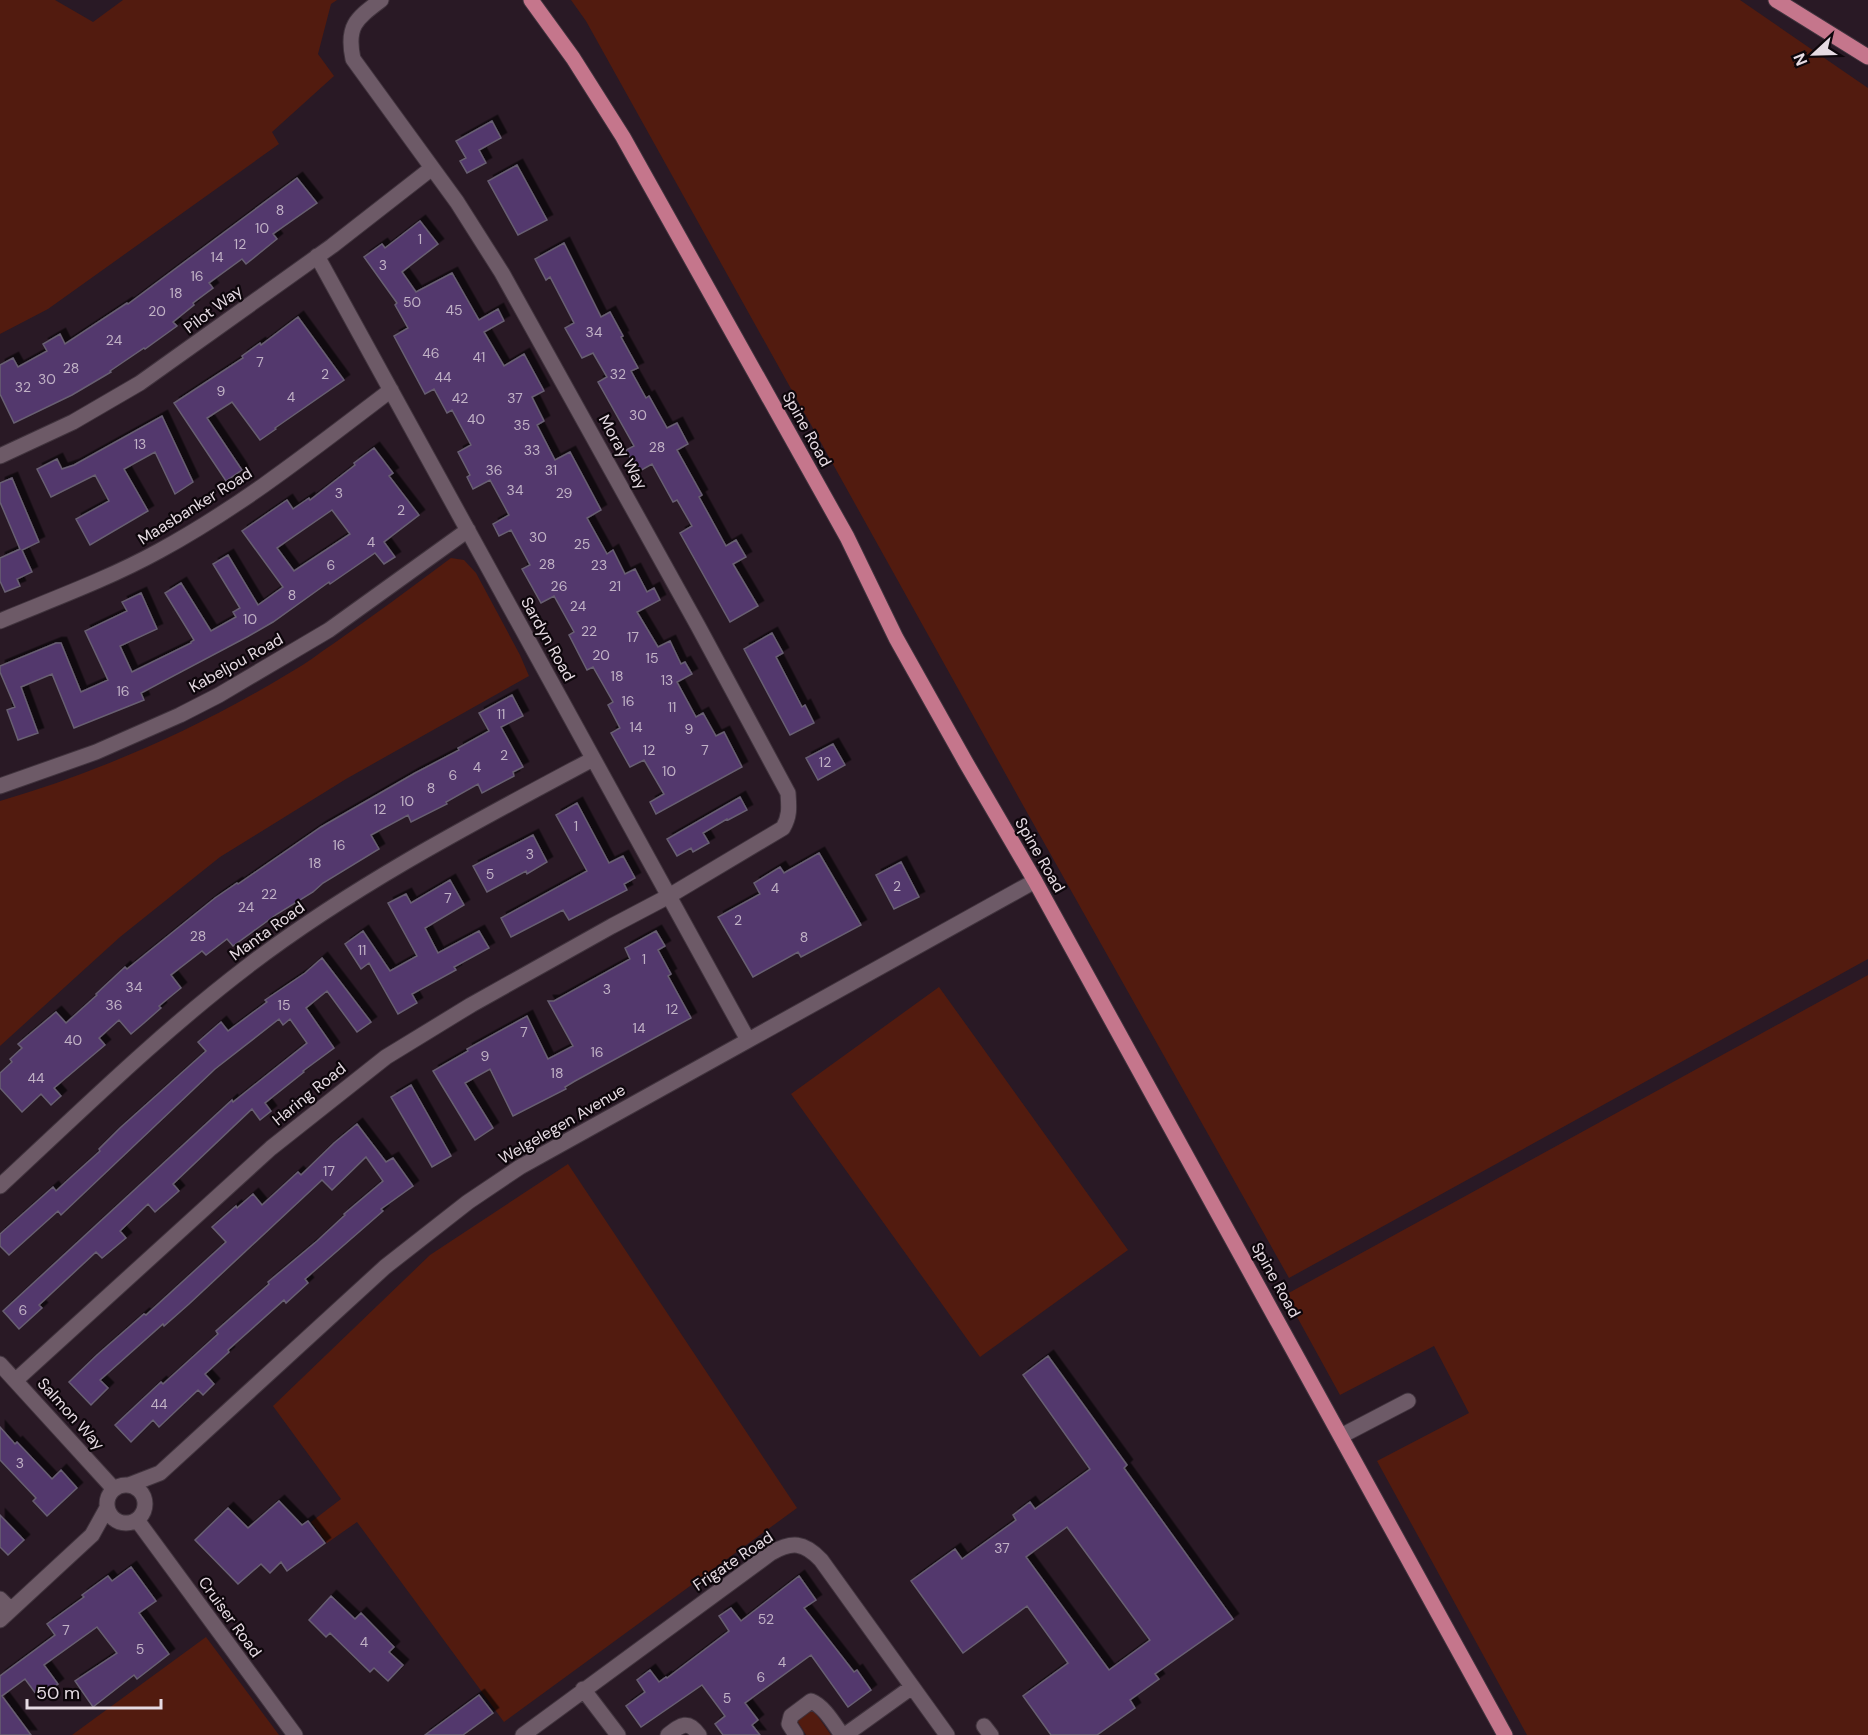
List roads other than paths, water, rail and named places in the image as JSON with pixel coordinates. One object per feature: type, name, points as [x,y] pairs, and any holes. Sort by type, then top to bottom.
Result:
[{"type":"main road","name":"Spine Road","points":[[531,0],[573,58],[623,137],[847,537],[896,638],[1035,881],[1505,1735]]},
{"type":"main road","points":[[1776,0],[1868,57]]},
{"type":"street","name":"Moray Way","points":[[381,0],[358,17],[351,31],[349,43],[353,59],[457,201],[502,273],[698,626],[788,794],[788,819],[783,828],[669,896]]},
{"type":"street","name":"Pilot Way","points":[[0,456],[73,422],[140,383],[317,256],[432,168]]},
{"type":"street","name":"Sardyn Road","points":[[317,256],[748,1040]]},
{"type":"street","name":"Maasbanker Road","points":[[0,621],[110,576],[159,552],[223,514],[292,466],[392,390]]},
{"type":"street","name":"Kabeljou Road","points":[[0,786],[96,752],[219,695],[329,630],[468,530]]},
{"type":"street","name":"Manta Road","points":[[0,1186],[176,1025],[264,954],[358,891],[593,759]]},
{"type":"street","name":"Welgelegen Avenue","points":[[137,1520],[160,1473],[385,1267],[468,1202],[520,1167],[1035,881]]},
{"type":"street","name":"Haring Road","points":[[16,1380],[263,1155],[378,1062],[481,999],[669,896]]},
{"type":"street","name":"Salmon Way","points":[[0,1364],[121,1487]]},
{"type":"street","points":[[1341,1436],[1408,1401]]},
{"type":"street","name":"Welgelegen Avenue","points":[[121,1487],[160,1473]]},
{"type":"street","points":[[92,1535],[107,1508],[109,1496],[121,1487],[140,1491],[145,1503]]},
{"type":"street","points":[[107,1508],[113,1518],[120,1522]]},
{"type":"street","points":[[4,1610],[92,1535],[120,1522],[137,1520]]},
{"type":"street","name":"Cruiser Road","points":[[137,1520],[295,1735]]},
{"type":"street","name":"Frigate Road","points":[[523,1735],[771,1553],[783,1546],[793,1545],[812,1551],[821,1560],[947,1735]]},
{"type":"street","points":[[796,1735],[789,1724],[790,1716],[811,1701],[820,1707],[843,1735],[912,1687]]},
{"type":"street","points":[[583,1689],[618,1735]]},
{"type":"street","points":[[668,1735],[679,1727],[688,1725],[694,1727],[699,1735]]}]
